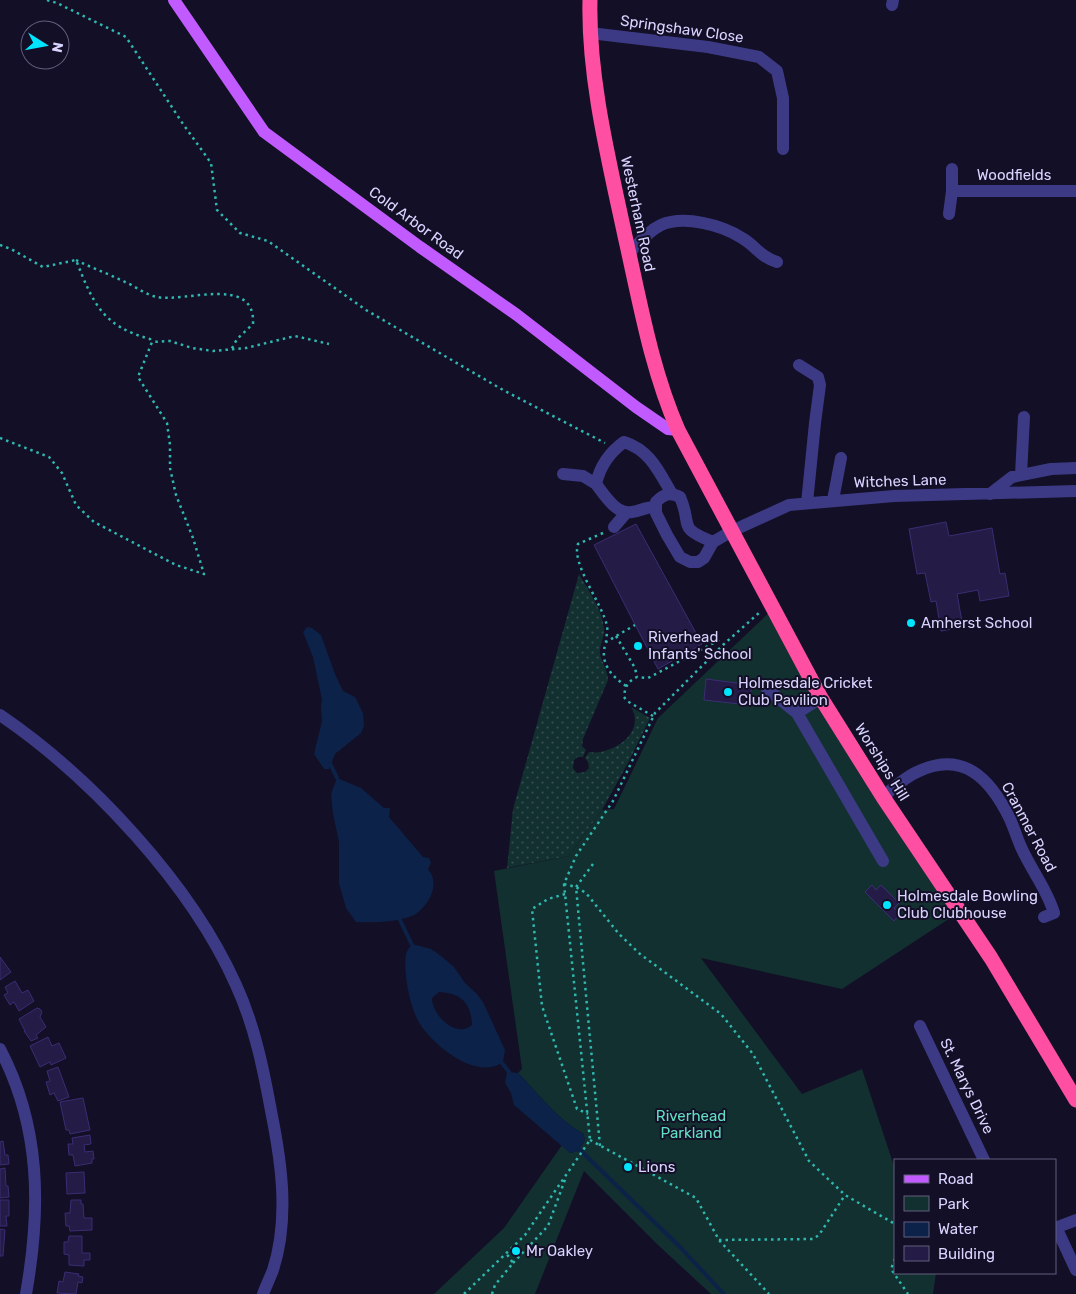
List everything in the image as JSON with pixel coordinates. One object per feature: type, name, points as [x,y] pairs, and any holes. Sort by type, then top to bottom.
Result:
[{"type":"highway","name":"Westerham Road","points":[[590,0],[590,33],[605,144],[649,344],[664,397],[678,430]]},
{"type":"highway","name":"Worships Hill","points":[[678,430],[820,698],[883,797],[991,958],[1076,1100]]},
{"type":"main road","name":"Cold Arbor Road","points":[[174,0],[264,132],[420,247],[517,315],[636,407],[668,429],[678,430]]},
{"type":"street","name":"Springshaw Close","points":[[590,33],[708,47],[759,57],[777,71],[784,98],[783,149]]},
{"type":"street","points":[[949,214],[952,169]]},
{"type":"street","name":"Woodfields","points":[[952,191],[1076,192]]},
{"type":"street","points":[[629,253],[652,230],[662,225],[673,222],[694,222],[719,227],[732,232],[744,239],[762,255],[777,262]]},
{"type":"street","points":[[799,365],[818,377],[820,385],[814,423],[807,502]]},
{"type":"street","points":[[1021,475],[1024,417]]},
{"type":"street","points":[[596,484],[598,474],[615,449],[624,442],[632,444],[644,452],[655,464],[672,494]]},
{"type":"street","points":[[832,500],[842,458]]},
{"type":"street","points":[[990,494],[1012,477],[1051,469],[1076,468]]},
{"type":"street","points":[[562,474],[583,476],[596,484],[616,507],[626,513],[635,512],[644,507],[655,507]]},
{"type":"street","name":"Witches Lane","points":[[713,542],[732,531],[789,505],[807,502],[894,496],[1076,492]]},
{"type":"street","points":[[672,494],[680,497],[688,528],[695,535],[713,542],[704,558],[698,562],[690,562],[680,557],[667,535],[655,507],[656,502],[663,496],[672,494]]},
{"type":"street","points":[[614,527],[626,513]]},
{"type":"street","points":[[767,690],[796,714],[883,861]]},
{"type":"street","points":[[796,714],[820,698]]},
{"type":"street","points":[[0,715],[71,771],[136,838],[196,913],[210,934],[236,984],[253,1030],[266,1085],[279,1155],[282,1224],[273,1270],[263,1294]]},
{"type":"street","name":"Cranmer Road","points":[[883,797],[916,772],[935,766],[953,764],[974,771],[991,787],[1009,818],[1022,848],[1050,901],[1053,911]]},
{"type":"street","name":"St. Marys Drive","points":[[920,1026],[984,1159]]},
{"type":"street","points":[[0,1049],[11,1071],[22,1102],[29,1131],[35,1173],[34,1242],[26,1294]]},
{"type":"street","points":[[1076,1220],[1056,1228],[1076,1270]]},
{"type":"path","points":[[47,0],[126,36],[210,163],[217,210],[240,233],[268,241],[366,310],[503,390],[615,449]]},
{"type":"path","points":[[0,245],[43,267],[76,260],[156,297],[201,294],[240,297],[254,315],[253,324],[238,339],[231,350]]},
{"type":"path","points":[[76,260],[90,294],[102,314],[120,327],[150,339],[152,342],[170,341],[213,352],[246,348],[295,336],[329,344]]},
{"type":"path","points":[[0,438],[49,457],[62,473],[76,505],[94,522],[176,565],[204,574],[193,538],[176,495],[170,468],[170,445],[167,423],[138,377],[152,342]]},
{"type":"path","points":[[614,527],[578,544],[577,548],[580,564],[607,625],[606,642],[603,652],[608,670],[614,678],[626,686]]},
{"type":"path","points":[[464,1294],[525,1234],[590,1140],[564,884],[576,856],[613,801],[653,716],[712,655],[770,602]]},
{"type":"path","points":[[606,642],[635,625]]},
{"type":"path","points":[[616,636],[635,668],[637,677]]},
{"type":"path","points":[[653,716],[627,701],[624,697],[626,686],[637,677],[648,678],[721,639]]},
{"type":"path","points":[[593,864],[576,886],[600,1146]]},
{"type":"path","points":[[564,884],[576,886],[586,893],[619,934],[640,954],[721,1014],[752,1054],[809,1161],[845,1195],[894,1223]]},
{"type":"path","points":[[565,894],[548,899],[532,909],[542,1006],[577,1109],[588,1114]]},
{"type":"path","points":[[590,1140],[696,1198],[719,1240],[769,1294]]},
{"type":"path","points":[[492,1294],[495,1285],[513,1263],[548,1226],[567,1174]]},
{"type":"path","points":[[719,1240],[813,1238],[819,1235],[845,1195]]},
{"type":"path","points":[[506,1253],[513,1263]]},
{"type":"path","points":[[894,1262],[891,1270],[908,1294]]},
{"type":"green space","points":[[579,574],[594,600],[603,621],[604,632],[600,654],[608,680],[583,739],[582,746],[586,750],[583,757],[578,757],[574,760],[573,768],[577,773],[585,772],[589,768],[585,758],[589,752],[607,750],[624,741],[631,734],[635,717],[631,707],[650,718],[602,810],[569,856],[507,868],[513,809]]},
{"type":"green space","name":"Riverhead Parkland","points":[[775,607],[824,703],[961,911],[842,989],[701,958],[802,1094],[862,1069],[894,1166],[894,1274],[936,1274],[933,1294],[711,1294],[658,1245],[584,1171],[535,1294],[434,1294],[504,1228],[562,1145],[570,1153],[578,1151],[585,1140],[583,1133],[558,1115],[518,1073],[522,1069],[494,871],[569,856],[602,810],[614,809],[658,718]]},
{"type":"water","points":[[307,627],[312,628],[321,635],[343,691],[355,697],[363,713],[364,726],[361,733],[335,754],[329,769],[324,769],[314,754],[322,721],[322,700],[313,657],[303,632]]},
{"type":"water","points":[[337,778],[361,788],[384,808],[390,808],[389,817],[423,857],[429,858],[431,863],[428,869],[433,879],[433,890],[426,904],[414,915],[386,922],[356,922],[346,908],[339,883],[339,842],[331,794]]},
{"type":"water","points":[[412,944],[431,949],[441,956],[454,967],[465,983],[483,1002],[505,1050],[503,1062],[493,1067],[469,1064],[446,1051],[435,1042],[420,1024],[413,1009],[408,990],[405,962],[406,953]],"holes":[[[439,992],[459,997],[467,1005],[472,1025],[466,1029],[452,1027],[440,1018],[436,1011],[432,998]]]},
{"type":"water","points":[[507,1072],[518,1073],[558,1115],[583,1133],[585,1140],[578,1151],[570,1153],[514,1105],[511,1093],[505,1083]]},
{"type":"building","name":"Amherst School","points":[[946,522],[949,536],[992,528],[1000,574],[1005,573],[1009,596],[980,601],[978,590],[957,594],[963,627],[941,631],[936,601],[931,602],[925,573],[917,574],[909,529]]},
{"type":"building","points":[[636,524],[702,644],[658,669],[594,545]]},
{"type":"building","name":"Holmesdale Cricket Club Pavilion","points":[[706,679],[752,685],[749,705],[704,700]]},
{"type":"building","name":"Holmesdale Bowling Club Clubhouse","points":[[872,885],[876,890],[881,885],[899,903],[894,908],[900,914],[894,921],[865,892]]},
{"type":"building","points":[[0,957],[11,972],[0,980]]},
{"type":"building","points":[[15,981],[22,993],[28,990],[34,1001],[19,1011],[14,1002],[10,1005],[4,995],[8,993],[5,987]]},
{"type":"building","points":[[37,1008],[42,1012],[40,1017],[46,1027],[36,1035],[38,1038],[31,1041],[19,1019]]},
{"type":"building","points":[[48,1037],[52,1046],[59,1043],[66,1058],[51,1065],[50,1062],[40,1067],[30,1046]]},
{"type":"building","points":[[58,1067],[69,1097],[58,1101],[54,1093],[50,1095],[46,1082],[50,1081],[47,1071]]},
{"type":"building","points":[[83,1098],[90,1130],[70,1134],[69,1130],[66,1130],[60,1102]]},
{"type":"building","points":[[90,1135],[91,1144],[84,1145],[85,1152],[93,1151],[94,1159],[92,1159],[92,1163],[75,1166],[73,1155],[69,1155],[68,1144],[73,1144],[72,1138]]},
{"type":"building","points":[[3,1141],[5,1155],[8,1155],[9,1164],[0,1165],[0,1142]]},
{"type":"building","points":[[5,1168],[9,1197],[0,1198],[0,1169]]},
{"type":"building","points":[[84,1172],[85,1193],[67,1194],[66,1173]]},
{"type":"building","points":[[0,1200],[9,1200],[9,1216],[6,1216],[7,1226],[0,1226]]},
{"type":"building","points":[[71,1200],[81,1200],[84,1218],[92,1218],[92,1230],[70,1231],[69,1226],[66,1226],[65,1213],[70,1213]]},
{"type":"building","points":[[0,1229],[5,1230],[3,1256],[0,1256]]},
{"type":"building","points":[[69,1236],[82,1236],[82,1253],[90,1253],[90,1260],[84,1260],[84,1266],[69,1265],[69,1255],[64,1254],[64,1242],[68,1242]]},
{"type":"building","points":[[65,1272],[79,1274],[78,1276],[83,1277],[82,1283],[78,1282],[76,1294],[57,1293],[59,1281],[63,1282]]},
{"type":"waterway","points":[[330,763],[337,778]]},
{"type":"waterway","points":[[399,918],[412,945]]},
{"type":"waterway","points":[[502,1063],[509,1072]]},
{"type":"waterway","points":[[579,1149],[680,1247],[724,1294]]},
{"type":"place","name":"Amherst School","points":[[911,623]]},
{"type":"place","name":"Riverhead Infants' School","points":[[638,646]]},
{"type":"place","name":"Holmesdale Cricket Club Pavilion","points":[[728,692]]},
{"type":"place","name":"Holmesdale Bowling Club Clubhouse","points":[[887,905]]},
{"type":"place","name":"Lions","points":[[628,1167]]},
{"type":"place","name":"Mr Oakley","points":[[516,1251]]}]
